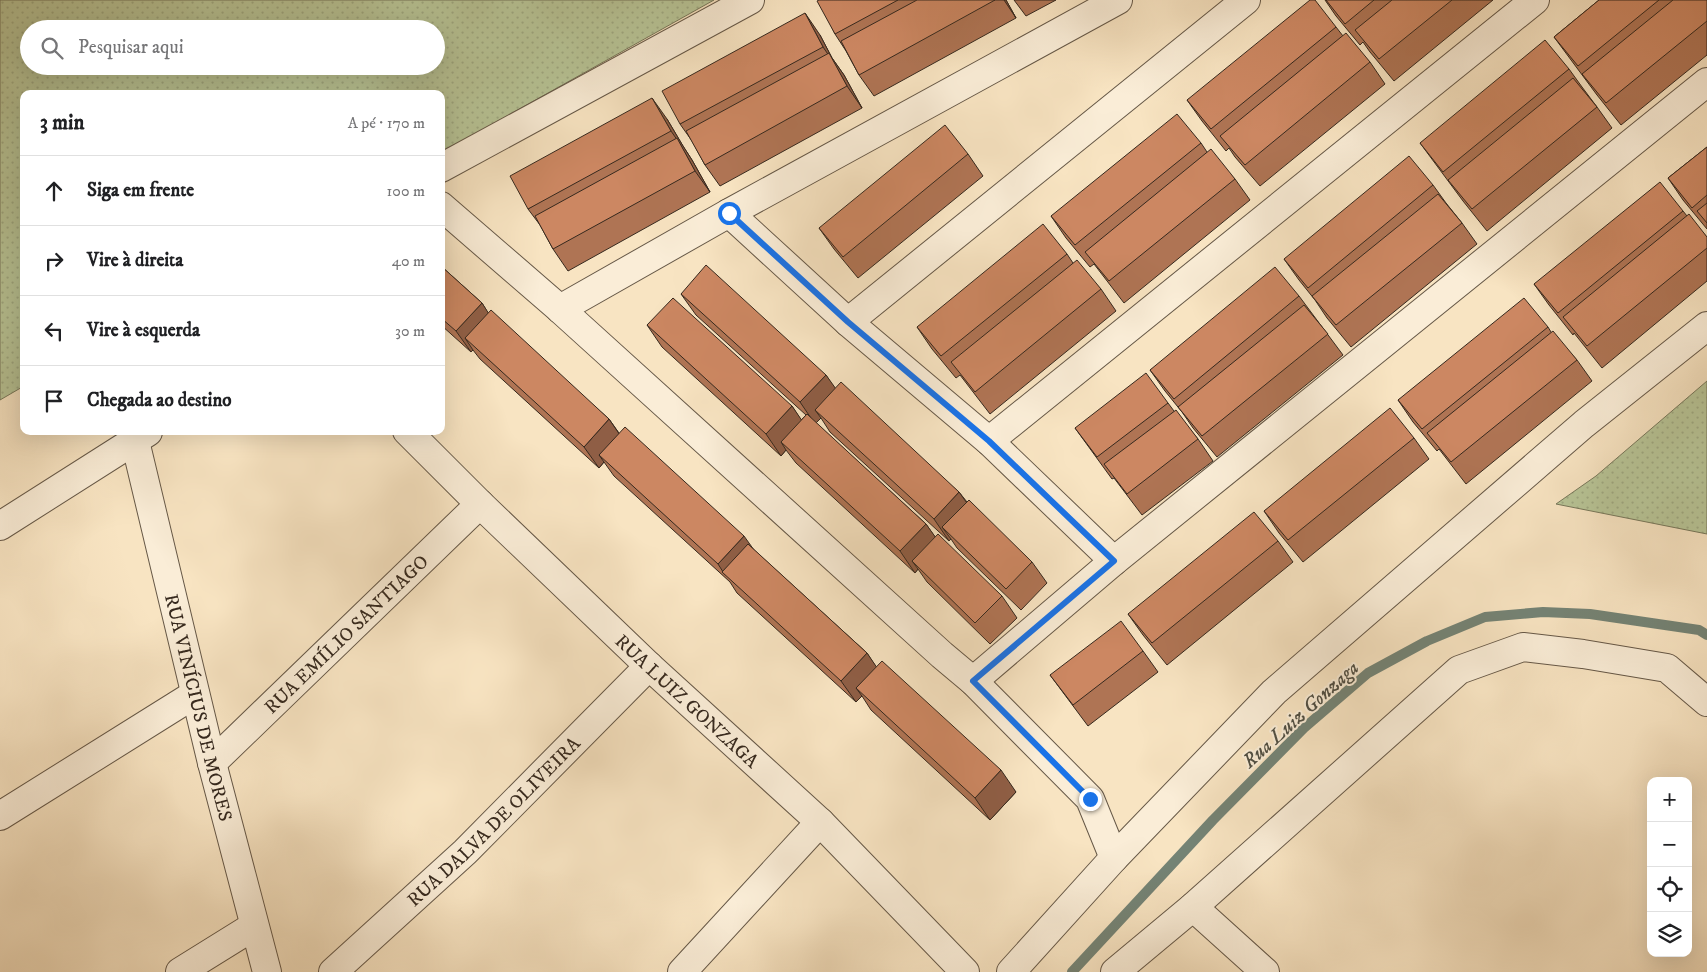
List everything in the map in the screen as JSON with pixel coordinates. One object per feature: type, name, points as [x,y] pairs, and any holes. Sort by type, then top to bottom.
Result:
[{"type":"street","points":[[445,166],[750,0]]},
{"type":"street","points":[[560,309],[729,213],[1118,0]]},
{"type":"street","points":[[848,322],[1246,0]]},
{"type":"street","points":[[989,441],[1535,0]]},
{"type":"street","points":[[973,681],[1114,561],[1707,82]]},
{"type":"street","points":[[445,209],[560,309],[942,656],[973,681],[1090,799],[1114,858]]},
{"type":"street","points":[[729,213],[848,322],[989,441],[1114,561]]},
{"type":"street","points":[[1011,972],[1114,858],[1274,692],[1584,424],[1707,326]]},
{"type":"street","name":"RUA LUIZ GONZAGA","points":[[411,435],[649,666],[820,822],[965,972]]},
{"type":"street","points":[[0,526],[142,436]]},
{"type":"street","name":"RUA VINÍCIUS DE MORES","points":[[142,436],[195,694],[267,972]]},
{"type":"street","name":"RUA EMÍLIO SANTIAGO","points":[[212,763],[480,504]]},
{"type":"street","points":[[1115,972],[1193,907],[1459,670],[1522,647],[1583,654],[1667,668],[1707,702]]},
{"type":"street","name":"RUA DALVA DE OLIVEIRA","points":[[333,972],[465,852],[649,666]]},
{"type":"street","points":[[0,816],[195,694]]},
{"type":"street","points":[[682,972],[820,822]]},
{"type":"street","points":[[1193,907],[1265,972]]},
{"type":"street","points":[[180,972],[254,926]]},
{"type":"green space","points":[[0,0],[714,0],[445,151],[445,90],[20,90],[20,388],[0,400]]},
{"type":"green space","points":[[1707,381],[1707,534],[1556,504],[1596,476]]},
{"type":"building","points":[[898,0],[835,34],[817,1]]},
{"type":"building","points":[[917,0],[995,0],[859,75],[841,41]]},
{"type":"building","points":[[1310,0],[1315,0],[1336,27],[1211,129],[1187,100]]},
{"type":"building","points":[[1326,0],[1374,0],[1345,24]]},
{"type":"building","points":[[1392,0],[1452,0],[1379,59],[1355,30]]},
{"type":"building","points":[[1599,0],[1659,0],[1578,66],[1554,37]]},
{"type":"building","points":[[1673,0],[1707,0],[1707,21],[1606,103],[1582,74]]},
{"type":"building","points":[[805,13],[823,47],[680,124],[662,91]]},
{"type":"building","points":[[1346,33],[1370,62],[1245,165],[1220,136]]},
{"type":"building","points":[[1545,40],[1569,69],[1443,172],[1420,143]]},
{"type":"building","points":[[829,53],[847,86],[705,165],[686,131]]},
{"type":"building","points":[[1573,78],[1597,107],[1472,209],[1448,180]]},
{"type":"building","points":[[652,98],[671,131],[528,209],[510,176]]},
{"type":"building","points":[[1177,114],[1201,143],[1075,245],[1051,216]]},
{"type":"building","points":[[945,125],[968,154],[843,257],[819,228]]},
{"type":"building","points":[[677,138],[695,171],[553,249],[535,216]]},
{"type":"building","points":[[1707,147],[1707,195],[1692,208],[1668,178]]},
{"type":"building","points":[[1211,149],[1235,179],[1109,281],[1085,252]]},
{"type":"building","points":[[1409,156],[1433,185],[1308,288],[1284,259]]},
{"type":"building","points":[[1660,182],[1683,211],[1558,313],[1534,284]]},
{"type":"building","points":[[1438,194],[1462,223],[1336,325],[1312,296]]},
{"type":"building","points":[[1707,203],[1707,223],[1697,211]]},
{"type":"building","points":[[1689,214],[1707,237],[1707,248],[1587,346],[1563,317]]},
{"type":"building","points":[[1043,224],[1067,254],[941,356],[917,327]]},
{"type":"building","points":[[1077,260],[1101,289],[975,392],[951,362]]},
{"type":"building","points":[[706,265],[826,375],[800,402],[681,294]]},
{"type":"building","points":[[1275,267],[1299,296],[1174,399],[1150,370]]},
{"type":"building","points":[[445,270],[482,303],[456,331],[445,321]]},
{"type":"building","points":[[673,298],[792,406],[766,434],[647,325]]},
{"type":"building","points":[[1524,298],[1548,327],[1422,429],[1398,400]]},
{"type":"building","points":[[1304,305],[1328,334],[1202,436],[1178,407]]},
{"type":"building","points":[[491,310],[609,419],[584,447],[465,338]]},
{"type":"building","points":[[1553,331],[1577,360],[1451,462],[1427,433]]},
{"type":"building","points":[[1146,373],[1168,403],[1097,457],[1075,428]]},
{"type":"building","points":[[841,382],[959,492],[934,519],[815,410]]},
{"type":"building","points":[[1390,408],[1414,438],[1288,540],[1264,511]]},
{"type":"building","points":[[1176,410],[1198,439],[1127,494],[1104,464]]},
{"type":"building","points":[[807,414],[926,524],[900,551],[781,442]]},
{"type":"building","points":[[625,427],[744,536],[718,564],[599,455]]},
{"type":"building","points":[[969,500],[1032,562],[1006,589],[942,527]]},
{"type":"building","points":[[1254,512],[1278,541],[1152,643],[1128,614]]},
{"type":"building","points":[[938,534],[1002,596],[975,623],[912,561]]},
{"type":"building","points":[[748,544],[867,653],[841,681],[722,572]]},
{"type":"building","points":[[1121,621],[1143,651],[1073,705],[1050,675]]},
{"type":"building","points":[[882,661],[1001,770],[975,798],[856,688]]},
{"type":"waterway","name":"Rua Luiz Gonzaga","points":[[1072,972],[1213,820],[1304,728],[1368,673],[1427,641],[1485,617],[1543,612],[1590,614],[1699,630],[1707,635]]},
{"type":"route","points":[[729,213],[848,322],[989,441],[1114,561],[973,681],[1090,799]]}]
